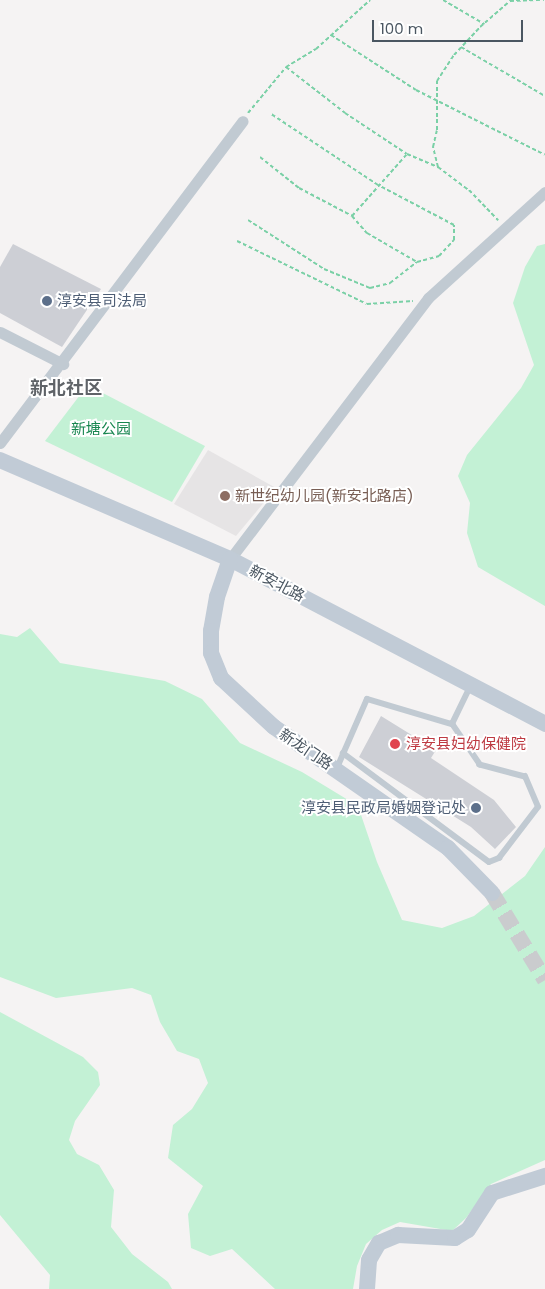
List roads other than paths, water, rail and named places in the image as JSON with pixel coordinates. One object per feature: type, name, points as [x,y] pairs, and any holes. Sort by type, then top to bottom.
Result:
[{"type":"main road","name":"新安北路","points":[[0,460],[230,559],[545,724]]},
{"type":"main road","name":"新龙门路","points":[[230,559],[217,597],[211,631],[211,653],[222,678],[274,727],[448,848],[492,893]]},
{"type":"main road","points":[[367,1289],[369,1260],[379,1243],[398,1235],[454,1238],[468,1230],[492,1194],[545,1176]]},
{"type":"street","points":[[0,443],[63,364],[243,121]]},
{"type":"street","points":[[230,559],[428,298],[545,192]]},
{"type":"street","points":[[0,332],[63,364]]},
{"type":"lane","points":[[452,724],[471,685]]},
{"type":"lane","points":[[336,770],[367,699],[452,724],[480,765],[525,777],[538,807],[499,858],[489,862],[344,753]]},
{"type":"tunnel","points":[[492,893],[545,980]]},
{"type":"place","name":"淳安县司法局","points":[[47,301]]},
{"type":"place","name":"新世纪幼儿园(新安北路店)","points":[[225,496]]},
{"type":"place","name":"淳安县妇幼保健院","points":[[395,744]]},
{"type":"place","name":"淳安县民政局婚姻登记处","points":[[476,808]]},
{"type":"district","name":"新北社区","points":[[66,388]]},
{"type":"park label","name":"新塘公园","points":[[101,429]]}]
